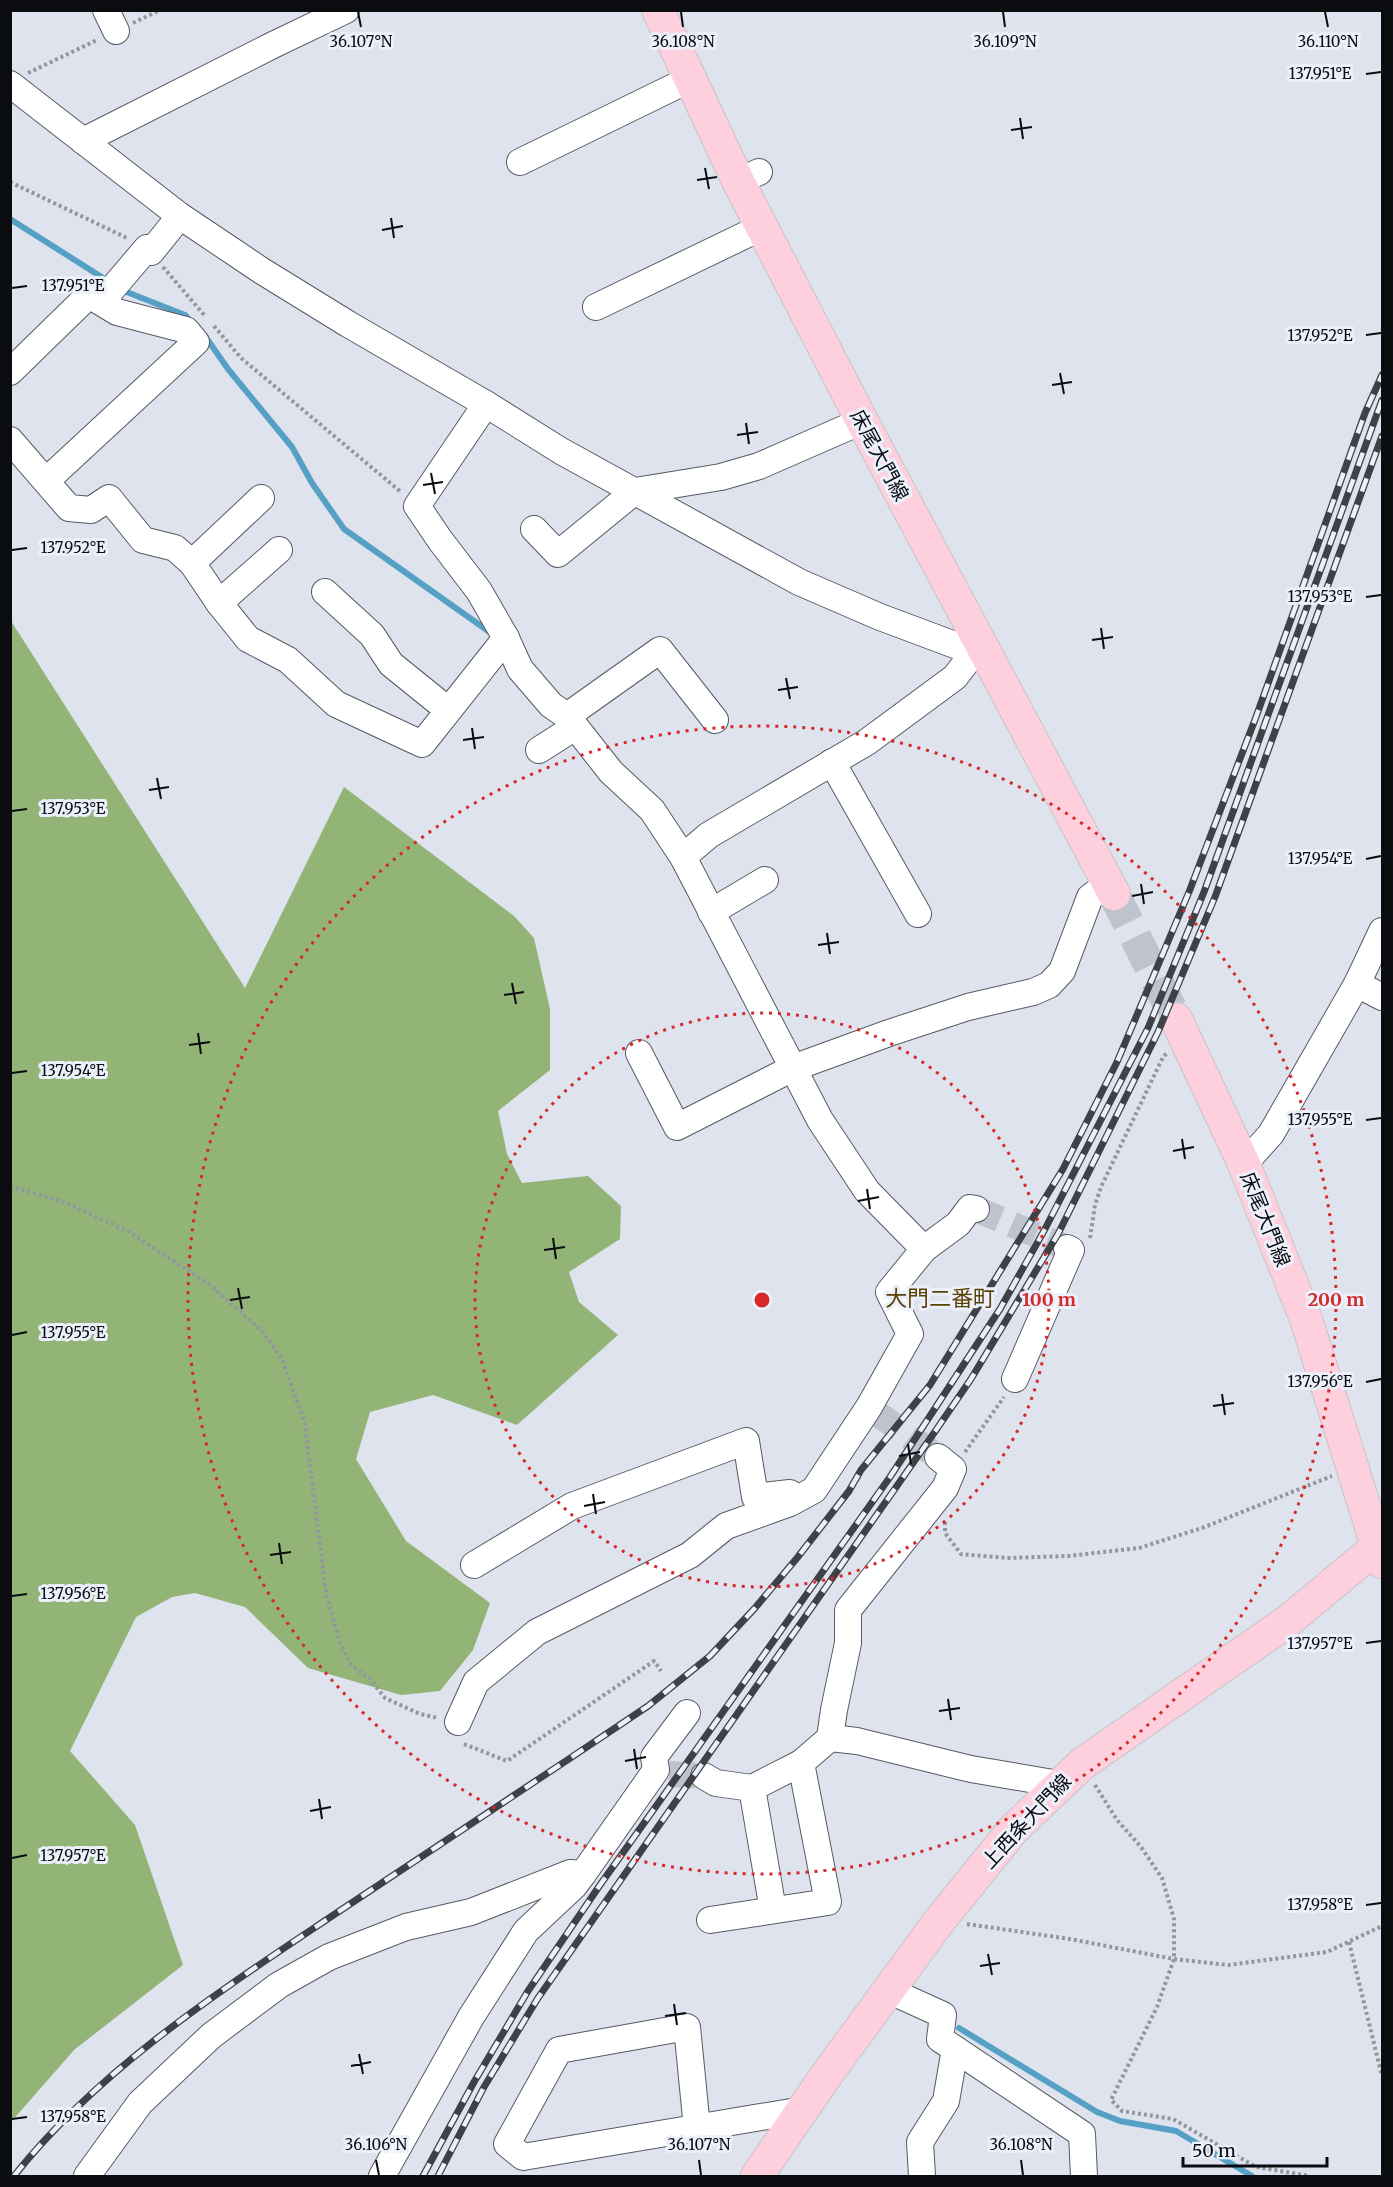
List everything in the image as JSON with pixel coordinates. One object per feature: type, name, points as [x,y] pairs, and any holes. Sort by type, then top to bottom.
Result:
[{"type":"main road","name":"床尾大門線","points":[[658,10],[690,79],[749,176],[762,227],[862,421],[1111,889]]},
{"type":"main road","name":"床尾大門線","points":[[1180,1029],[1244,1164],[1306,1319],[1352,1468],[1381,1551]]},
{"type":"main road","name":"上西条大門線","points":[[757,2176],[888,1990],[940,1920],[1013,1830],[1082,1764],[1288,1621],[1381,1551]]},
{"type":"street","points":[[83,141],[346,10]]},
{"type":"street","points":[[520,162],[690,79]]},
{"type":"street","points":[[16,80],[83,141],[180,216],[262,271],[561,451],[799,582],[880,618],[963,648],[981,643]]},
{"type":"street","points":[[101,302],[180,216]]},
{"type":"street","points":[[596,307],[762,227]]},
{"type":"street","points":[[10,372],[89,295],[117,312],[186,330],[196,342],[47,480]]},
{"type":"street","points":[[486,404],[417,506],[479,591],[506,638],[520,669],[551,705],[571,722],[611,772],[652,810],[683,857],[820,1120],[867,1191],[924,1249]]},
{"type":"street","points":[[534,529],[558,554],[634,491],[721,477],[759,466],[862,421]]},
{"type":"street","points":[[10,440],[69,508],[91,510],[109,498],[143,540],[175,548],[192,562],[219,603],[248,639],[288,660],[336,704],[422,744],[506,638]]},
{"type":"street","points":[[192,562],[261,498]]},
{"type":"street","points":[[219,603],[279,550]]},
{"type":"street","points":[[325,592],[372,635],[391,664],[448,710]]},
{"type":"street","points":[[683,857],[709,835],[867,741],[955,676],[981,643]]},
{"type":"street","points":[[539,750],[660,650],[715,720]]},
{"type":"street","points":[[832,762],[918,914]]},
{"type":"street","points":[[711,912],[765,880]]},
{"type":"street","points":[[639,1053],[677,1127],[793,1068],[900,1029],[968,1007],[1033,992],[1049,985],[1062,970],[1090,897],[1111,889]]},
{"type":"street","points":[[1244,1164],[1271,1134],[1357,984],[1383,931]]},
{"type":"street","points":[[1357,984],[1383,997]]},
{"type":"street","points":[[459,1722],[476,1682],[537,1632],[690,1555],[726,1526],[790,1503],[814,1490],[874,1410],[910,1334],[889,1292],[924,1249],[958,1224],[970,1208],[976,1209]]},
{"type":"street","points":[[1015,1378],[1071,1250],[1078,1248]]},
{"type":"street","points":[[474,1565],[572,1506],[746,1441],[755,1497],[814,1490]]},
{"type":"street","points":[[704,1776],[716,1783],[752,1788],[801,1763],[830,1738],[848,1643],[848,1610],[945,1471]]},
{"type":"street","points":[[382,2176],[471,2017],[526,1931],[574,1886],[663,1772],[654,1757],[687,1713]]},
{"type":"street","points":[[830,1738],[857,1742],[971,1769],[1059,1784]]},
{"type":"street","points":[[710,1920],[828,1902],[801,1763]]},
{"type":"street","points":[[752,1788],[773,1910]]},
{"type":"street","points":[[87,2176],[140,2103],[211,2036],[279,1985],[329,1957],[406,1927],[471,1912],[570,1873],[583,1874]]},
{"type":"street","points":[[888,1990],[943,2015],[940,2039],[1082,2134],[1084,2176]]},
{"type":"street","points":[[697,2128],[687,2026],[559,2050],[507,2144],[523,2157],[697,2128],[803,2110]]},
{"type":"street","points":[[922,2176],[920,2142],[946,2101],[956,2049]]},
{"type":"path","points":[[16,80],[111,21],[160,10]]},
{"type":"path","points":[[10,182],[149,250],[242,358],[417,506]]},
{"type":"path","points":[[1078,1248],[1101,1187],[1163,1057],[1180,1029]]},
{"type":"path","points":[[10,1186],[67,1203],[129,1232],[210,1285],[262,1331],[282,1359],[305,1424],[326,1593],[340,1643],[352,1666],[370,1679],[385,1698],[420,1714],[459,1722],[461,1743],[507,1761],[654,1661],[660,1671]]},
{"type":"path","points":[[1015,1378],[991,1418],[945,1471],[945,1533],[961,1554],[1007,1558],[1068,1556],[1139,1548],[1202,1528],[1352,1468]]},
{"type":"path","points":[[1082,1764],[1117,1820],[1141,1847],[1162,1878],[1174,1919],[1174,1959],[1157,2007],[1111,2100],[1122,2111],[1173,2119],[1256,2167],[1310,2176]]},
{"type":"path","points":[[940,1920],[1174,1959],[1228,1965],[1327,1952],[1383,1926]]},
{"type":"path","points":[[1349,1942],[1383,2076]]},
{"type":"green space","points":[[11,621],[245,988],[344,787],[514,916],[534,938],[550,1009],[550,1070],[498,1111],[507,1154],[522,1183],[588,1176],[621,1206],[620,1239],[569,1272],[579,1302],[618,1335],[517,1425],[433,1395],[370,1412],[356,1459],[406,1541],[490,1603],[473,1650],[440,1691],[401,1695],[308,1668],[245,1607],[195,1593],[172,1597],[136,1617],[70,1751],[135,1825],[183,1965],[74,2050],[11,2122]]},
{"type":"waterway","points":[[10,219],[111,283]]},
{"type":"waterway","points":[[119,289],[185,315],[191,322]]},
{"type":"waterway","points":[[205,336],[228,369],[292,447],[312,483],[344,529],[491,633]]},
{"type":"waterway","points":[[959,2028],[1097,2112],[1120,2121],[1176,2131],[1252,2176]]},
{"type":"tunnel","points":[[1114,894],[1176,1019]]},
{"type":"tunnel","points":[[976,1209],[1067,1248]]},
{"type":"tunnel","points":[[878,1414],[938,1457]]},
{"type":"tunnel","points":[[669,1774],[704,1776]]},
{"type":"railway","points":[[14,2176],[85,2100],[164,2033],[292,1943],[648,1706],[710,1656],[797,1558],[849,1491],[861,1470],[930,1385],[1063,1169],[1117,1062],[1189,892],[1256,717],[1365,413],[1382,375]]},
{"type":"railway","points":[[423,2176],[474,2082],[528,1991],[600,1885],[890,1477],[1000,1309],[1045,1229],[1148,1028],[1204,892],[1382,400]]},
{"type":"railway","points":[[438,2176],[484,2087],[538,1998],[971,1379],[1058,1234],[1158,1032],[1215,897],[1382,436]]},
{"type":"district","name":"大門二番町","points":[[940,1298]]}]
